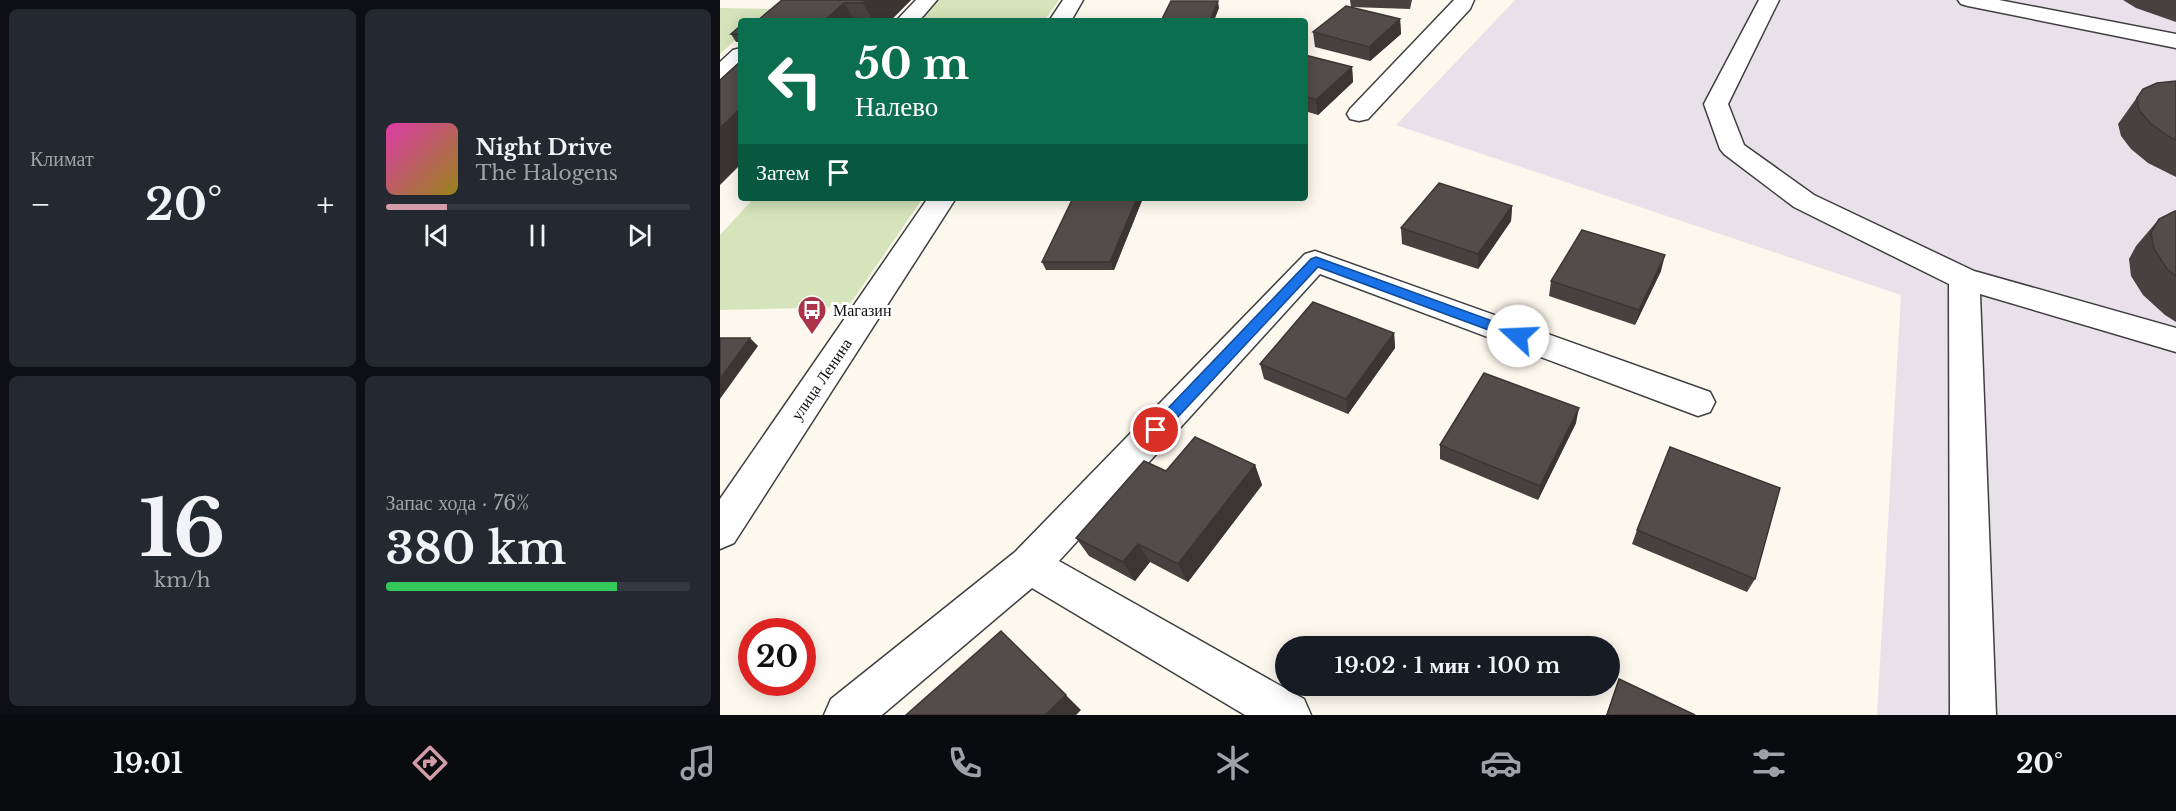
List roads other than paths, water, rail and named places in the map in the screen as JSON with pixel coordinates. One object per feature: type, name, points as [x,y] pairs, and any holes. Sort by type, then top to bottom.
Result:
[{"type":"street","points":[[911,18],[927,0]]},
{"type":"street","points":[[1062,18],[1073,0]]},
{"type":"street","points":[[1359,114],[1463,5],[1464,0]]},
{"type":"street","points":[[1769,0],[1716,104],[1733,149],[1804,201],[1964,279],[2176,340]]},
{"type":"street","points":[[1970,0],[2176,40]]},
{"type":"street","points":[[720,75],[738,58]]},
{"type":"street","points":[[720,75],[738,76]]},
{"type":"street","name":"улица Ленина","points":[[720,531],[940,201]]},
{"type":"street","points":[[847,715],[1029,565],[1316,261],[1698,402]]},
{"type":"street","points":[[1964,279],[1972,715]]},
{"type":"street","points":[[1029,565],[1288,715]]},
{"type":"place","name":"Магазин","points":[[812,336]]}]
